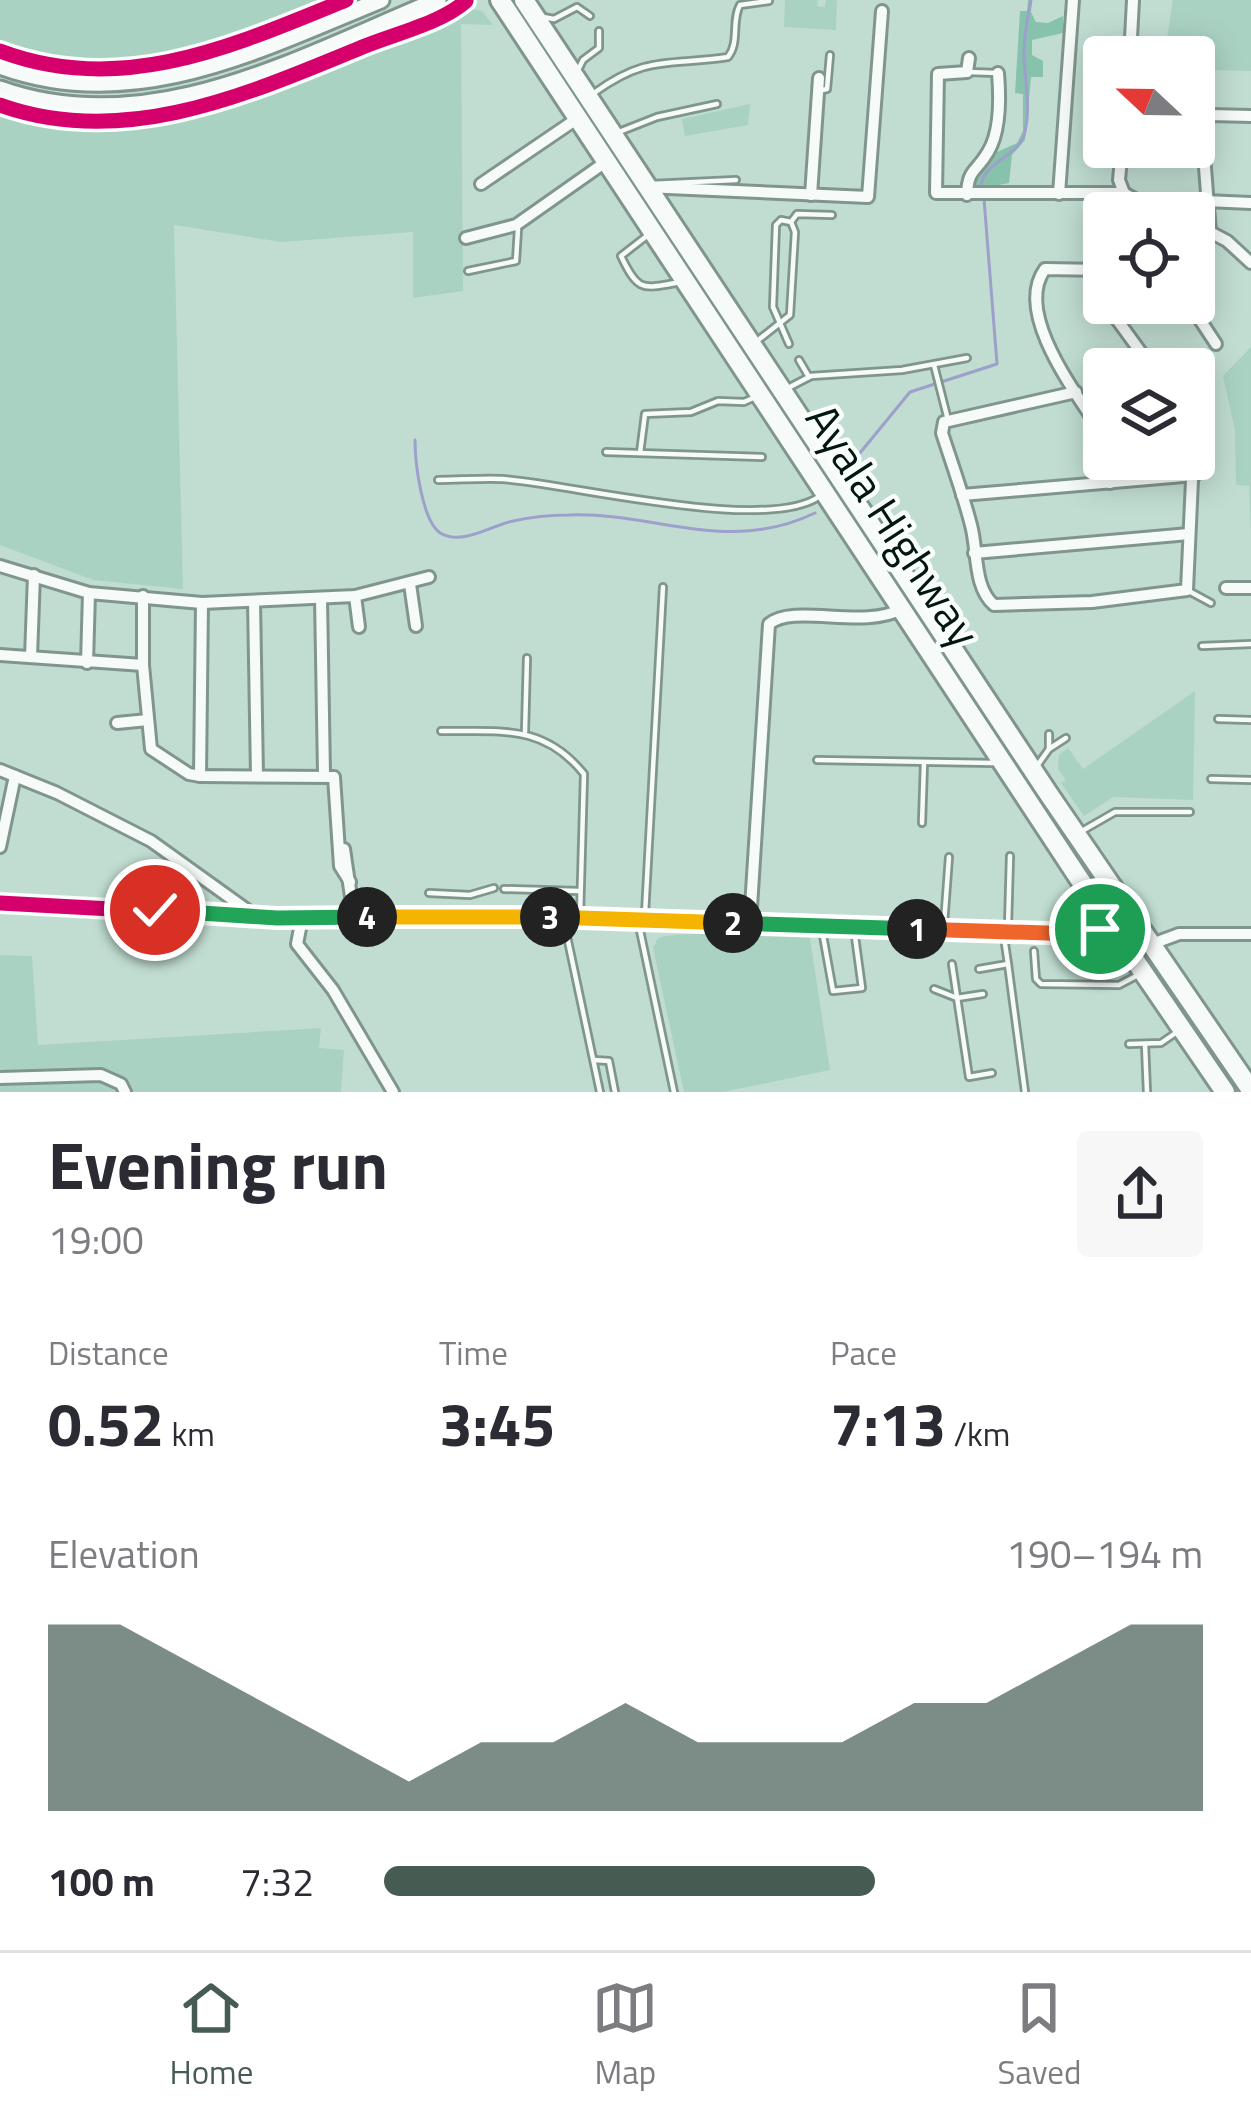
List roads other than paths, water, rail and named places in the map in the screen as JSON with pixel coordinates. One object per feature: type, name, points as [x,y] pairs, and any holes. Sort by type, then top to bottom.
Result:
[{"type":"highway","name":"Ayala Highway","points":[[500,0],[607,161],[639,192],[752,344],[1033,771],[1249,1081]]},
{"type":"highway","name":"Ayala Highway","points":[[528,6],[614,135],[653,232],[1225,1092]]},
{"type":"highway","points":[[829,499],[852,494]]},
{"type":"highway","points":[[1187,1035],[1210,1029]]},
{"type":"street","points":[[0,66],[48,80],[92,85],[167,78],[232,62],[381,0]]},
{"type":"street","points":[[0,89],[44,101],[91,106],[133,105],[200,94],[438,0]]},
{"type":"street","points":[[1060,194],[1072,0]]},
{"type":"street","points":[[1131,36],[1133,0]]},
{"type":"street","points":[[639,192],[866,198],[882,11]]},
{"type":"street","points":[[969,58],[968,72],[938,74],[935,190],[939,194],[1083,194]]},
{"type":"street","points":[[977,194],[969,175],[987,155],[994,136],[998,73]]},
{"type":"street","points":[[811,196],[818,84]]},
{"type":"street","points":[[1204,192],[1201,140],[1205,120],[1215,114],[1251,116]]},
{"type":"street","points":[[481,184],[578,118]]},
{"type":"street","points":[[466,238],[518,224],[607,161]]},
{"type":"street","points":[[1215,201],[1251,202]]},
{"type":"street","points":[[1215,232],[1251,263]]},
{"type":"street","points":[[1083,270],[1046,269],[1039,278],[1044,340],[1083,403]]},
{"type":"street","points":[[1203,324],[1216,344]]},
{"type":"street","points":[[1076,392],[948,420],[942,434],[974,533],[974,553],[988,600],[1000,606],[1092,602],[1187,590],[1194,480]]},
{"type":"street","points":[[962,495],[1142,480]]},
{"type":"street","points":[[974,553],[1189,534]]},
{"type":"street","points":[[0,566],[89,593],[202,603],[355,596],[429,577]]},
{"type":"street","points":[[31,657],[34,575]]},
{"type":"street","points":[[410,584],[416,626]]},
{"type":"street","points":[[1226,588],[1251,588]]},
{"type":"street","points":[[87,663],[89,593]]},
{"type":"street","points":[[142,596],[143,665],[155,753],[200,776],[324,775],[337,782],[354,917]]},
{"type":"street","points":[[355,596],[359,628]]},
{"type":"street","points":[[321,598],[324,775]]},
{"type":"street","points":[[254,601],[257,776]]},
{"type":"street","points":[[200,776],[202,603]]},
{"type":"street","points":[[750,923],[769,624],[785,616],[885,618],[901,609]]},
{"type":"street","points":[[0,655],[143,665]]},
{"type":"street","points":[[117,723],[148,720]]},
{"type":"street","points":[[0,770],[151,841],[257,916]]},
{"type":"street","points":[[0,847],[15,776]]},
{"type":"street","points":[[0,903],[302,918],[572,917],[1085,934],[1110,923]]},
{"type":"street","points":[[302,918],[298,944],[333,990],[392,1092]]},
{"type":"street","points":[[1152,944],[1179,934],[1251,934]]},
{"type":"street","points":[[0,1078],[101,1076],[121,1084],[125,1092]]},
{"type":"lane","points":[[599,31],[599,48],[579,66],[585,92],[640,66],[728,57],[734,48],[740,5],[770,2]]},
{"type":"lane","points":[[528,6],[554,19],[577,7],[590,16]]},
{"type":"lane","points":[[818,84],[827,88],[830,55]]},
{"type":"lane","points":[[968,72],[998,73]]},
{"type":"lane","points":[[614,135],[657,117],[717,104]]},
{"type":"lane","points":[[639,192],[666,181],[736,180]]},
{"type":"lane","points":[[790,223],[797,214],[832,215]]},
{"type":"lane","points":[[752,344],[783,324],[791,312],[795,232],[781,220],[775,229],[773,308],[783,324],[789,344]]},
{"type":"lane","points":[[468,271],[516,261],[518,224]]},
{"type":"lane","points":[[653,232],[621,256],[636,285],[687,281]]},
{"type":"lane","points":[[783,391],[809,377],[967,358]]},
{"type":"lane","points":[[799,360],[809,377]]},
{"type":"lane","points":[[934,364],[948,420]]},
{"type":"lane","points":[[640,453],[644,415],[691,412],[718,401],[744,402],[761,393]]},
{"type":"lane","points":[[606,452],[762,457]]},
{"type":"lane","points":[[438,480],[502,479],[706,509],[807,506],[829,499]]},
{"type":"lane","points":[[663,587],[641,919],[674,1092]]},
{"type":"lane","points":[[1187,590],[1211,603]]},
{"type":"lane","points":[[1202,646],[1251,644]]},
{"type":"lane","points":[[525,732],[527,658]]},
{"type":"lane","points":[[1218,719],[1251,720]]},
{"type":"lane","points":[[440,731],[525,732],[560,747],[584,774],[579,891],[572,917],[599,1092]]},
{"type":"lane","points":[[1049,734],[1049,749]]},
{"type":"lane","points":[[1033,771],[1049,749],[1066,738]]},
{"type":"lane","points":[[817,760],[1005,763]]},
{"type":"lane","points":[[922,823],[924,760]]},
{"type":"lane","points":[[1211,779],[1251,779]]},
{"type":"lane","points":[[1077,834],[1115,812],[1190,812]]},
{"type":"lane","points":[[1010,856],[1005,931],[1025,1092]]},
{"type":"lane","points":[[944,930],[949,857]]},
{"type":"lane","points":[[429,893],[470,895],[494,888]]},
{"type":"lane","points":[[504,890],[579,891]]},
{"type":"lane","points":[[821,925],[832,991],[862,988],[854,926]]},
{"type":"lane","points":[[1034,951],[1036,979],[1041,984],[1119,985],[1142,971]]},
{"type":"lane","points":[[952,964],[969,1077],[992,1072]]},
{"type":"lane","points":[[979,969],[1008,964]]},
{"type":"lane","points":[[934,989],[957,998],[983,994]]},
{"type":"lane","points":[[1130,1044],[1161,1043],[1187,1035]]},
{"type":"lane","points":[[1145,1044],[1147,1092]]},
{"type":"lane","points":[[592,1060],[609,1060],[615,1092]]},
{"type":"waterway","points":[[981,189],[987,172],[1015,148],[1025,132],[1024,50],[1031,0]]},
{"type":"waterway","points":[[855,459],[910,392],[997,364],[984,199]]},
{"type":"waterway","points":[[415,440],[429,518],[435,528],[451,537],[555,515],[752,531],[815,513]]}]
